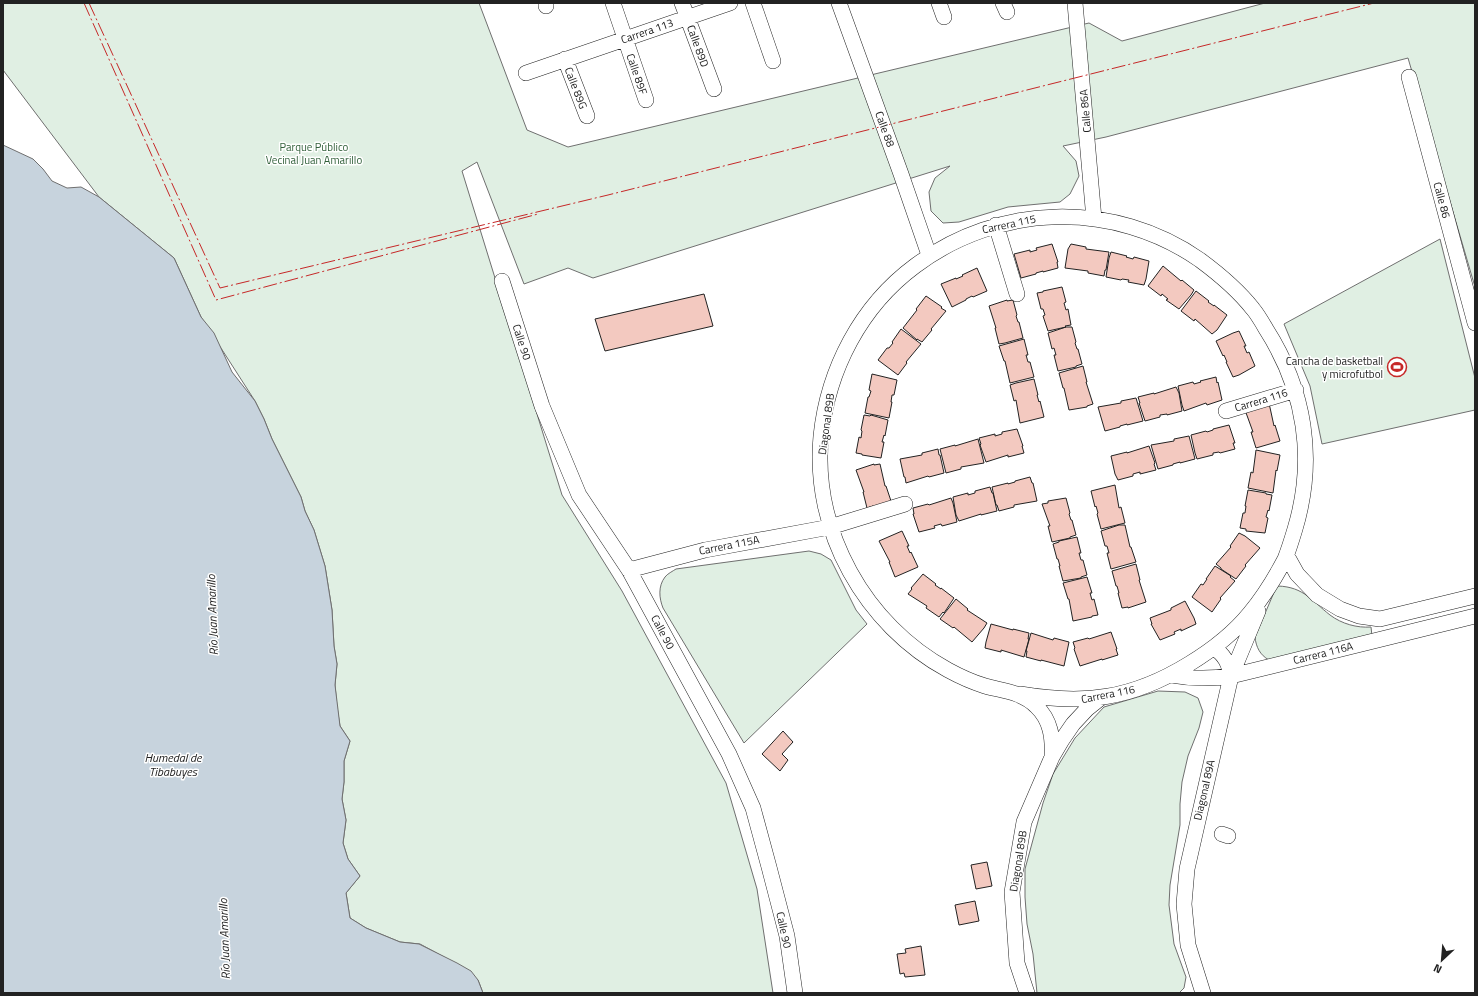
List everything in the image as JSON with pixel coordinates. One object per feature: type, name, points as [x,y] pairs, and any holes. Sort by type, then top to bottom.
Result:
[{"type":"street","name":"Calle 89F","points":[[613,3],[646,100]]},
{"type":"street","name":"Calle 89D","points":[[682,3],[714,89]]},
{"type":"street","name":"Carrera 113","points":[[526,73],[730,3]]},
{"type":"street","points":[[753,3],[773,61]]},
{"type":"street","name":"Calle 88","points":[[839,3],[929,255]]},
{"type":"street","name":"Calle 86A","points":[[1075,3],[1094,219]]},
{"type":"street","name":"Calle 89G","points":[[565,59],[587,116]]},
{"type":"street","name":"Calle 86","points":[[1409,77],[1475,323]]},
{"type":"street","name":"Carrera 115","points":[[929,255],[950,242],[967,235],[996,225],[1028,218],[1061,216],[1094,219]]},
{"type":"street","name":"Diagonal 89A","points":[[1094,219],[1125,225],[1155,235],[1183,248],[1221,275],[1253,309],[1280,350],[1296,390],[1304,429],[1306,469],[1301,509],[1287,556],[1266,592],[1230,676],[1187,869],[1184,904],[1188,945],[1202,993]]},
{"type":"street","points":[[996,225],[1017,294]]},
{"type":"street","name":"Diagonal 89B","points":[[929,255],[882,295],[863,319],[847,346],[835,374],[826,404],[820,466],[823,496],[830,527],[844,562],[863,595],[887,624],[916,650],[948,670],[983,685],[1020,694],[1036,705],[1047,720],[1053,738],[1052,757]]},
{"type":"street","name":"Calle 90","points":[[502,281],[542,406],[579,495],[629,570],[729,754],[753,808],[786,936],[795,993]]},
{"type":"street","name":"Carrera 116","points":[[1226,411],[1296,390]]},
{"type":"street","name":"Carrera 115A","points":[[629,570],[705,550],[830,527],[905,504]]},
{"type":"street","points":[[1287,556],[1297,574],[1317,595],[1340,609],[1359,616],[1380,619],[1475,596]]},
{"type":"street","name":"Diagonal 89A","points":[[1170,675],[1214,648],[1242,622],[1266,592]]},
{"type":"street","name":"Carrera 116A","points":[[1170,675],[1190,679],[1230,676],[1475,616]]},
{"type":"street","points":[[1214,648],[1228,663],[1230,676]]},
{"type":"street","name":"Carrera 116","points":[[1020,694],[1047,699],[1075,700],[1102,697],[1133,690],[1170,675]]},
{"type":"street","name":"Diagonal 89B","points":[[1027,993],[1017,963],[1012,892],[1024,822],[1052,757],[1062,740],[1073,724],[1087,709],[1102,697]]},
{"type":"green space","name":"Parque Público Vecinal Juan Amarillo","points":[[3,3],[479,3],[527,130],[568,147],[1089,23],[1122,41],[1265,3],[1475,3],[1475,287],[1408,58],[1106,137],[1063,146],[1076,161],[1079,176],[1070,194],[1060,202],[1008,207],[959,222],[943,223],[931,211],[929,192],[935,178],[950,166],[593,278],[568,268],[524,284],[477,162],[462,171],[562,495],[622,591],[726,783],[757,889],[773,993],[483,993],[478,980],[444,957],[420,944],[400,942],[366,928],[350,918],[346,893],[360,876],[348,859],[343,843],[346,820],[342,799],[344,761],[350,741],[340,726],[335,685],[337,664],[334,646],[332,610],[325,566],[314,530],[305,511],[301,497],[255,401],[201,317],[174,258],[99,197],[3,70]]},
{"type":"green space","points":[[1440,239],[1475,378],[1475,410],[1322,444],[1310,386],[1284,324]]},
{"type":"green space","points":[[809,551],[821,554],[831,560],[856,610],[867,624],[744,743],[663,608],[660,596],[661,584],[666,576],[676,569]]},
{"type":"green space","points":[[1278,586],[1295,589],[1301,592],[1340,621],[1360,627],[1371,627],[1372,636],[1269,660],[1263,656],[1259,650],[1255,637]]},
{"type":"green space","points":[[1158,691],[1185,692],[1198,698],[1203,712],[1199,728],[1188,756],[1182,782],[1180,825],[1170,885],[1169,905],[1174,944],[1186,977],[1184,988],[1179,993],[1037,993],[1033,954],[1027,924],[1025,869],[1043,803],[1053,774],[1075,738],[1104,707]]},
{"type":"water","name":"Humedal de Tibabuyes","points":[[3,145],[33,159],[52,181],[67,188],[81,187],[99,197],[174,258],[201,317],[214,333],[232,372],[255,401],[301,497],[305,511],[314,530],[325,566],[332,610],[334,646],[337,664],[335,685],[340,726],[350,741],[344,761],[342,799],[346,820],[343,843],[348,859],[360,876],[346,893],[350,918],[366,928],[400,942],[419,944],[457,963],[471,971],[478,980],[483,993],[3,993]]},
{"type":"building","points":[[1052,244],[1058,262],[1058,268],[1021,278],[1014,254],[1030,250],[1030,252],[1037,250],[1036,248]]},
{"type":"building","points":[[1071,244],[1086,247],[1086,249],[1109,252],[1104,276],[1088,273],[1088,271],[1065,268],[1068,249]]},
{"type":"building","points":[[1111,252],[1133,259],[1134,257],[1149,261],[1144,285],[1128,282],[1129,280],[1106,277]]},
{"type":"building","points":[[1163,266],[1194,290],[1179,309],[1166,300],[1168,299],[1162,294],[1161,296],[1148,286]]},
{"type":"building","points":[[977,268],[987,291],[973,297],[972,296],[952,307],[941,284],[963,276],[962,275]]},
{"type":"building","points":[[1062,287],[1066,302],[1064,303],[1066,310],[1068,309],[1071,325],[1048,331],[1043,316],[1045,315],[1043,309],[1041,309],[1037,293]]},
{"type":"building","points":[[1196,291],[1209,301],[1208,302],[1227,315],[1217,330],[1212,334],[1195,319],[1194,321],[1181,311]]},
{"type":"building","points":[[704,294],[713,326],[605,351],[595,319]]},
{"type":"building","points":[[926,296],[946,311],[922,342],[917,340],[903,328]]},
{"type":"building","points":[[1007,300],[1013,300],[1023,338],[999,344],[989,306]]},
{"type":"building","points":[[1066,327],[1072,327],[1075,343],[1082,364],[1058,371],[1054,355],[1056,355],[1054,348],[1052,349],[1048,333]]},
{"type":"building","points":[[901,329],[921,344],[906,362],[907,363],[898,375],[878,360],[893,343],[892,342]]},
{"type":"building","points":[[1239,331],[1246,346],[1244,346],[1247,353],[1249,352],[1255,366],[1233,377],[1224,355],[1223,356],[1216,341]]},
{"type":"building","points":[[1024,339],[1028,355],[1026,355],[1028,362],[1030,362],[1034,377],[1010,383],[1005,361],[999,346]]},
{"type":"building","points":[[1083,366],[1093,404],[1087,407],[1069,410],[1059,373]]},
{"type":"building","points":[[872,374],[897,380],[894,395],[892,395],[889,418],[865,413],[868,397],[871,391],[869,390]]},
{"type":"building","points":[[1216,377],[1222,400],[1207,405],[1206,403],[1184,411],[1178,386],[1193,382],[1194,384]]},
{"type":"building","points":[[1034,379],[1044,417],[1020,423],[1016,400],[1014,401],[1010,385]]},
{"type":"building","points":[[1176,387],[1179,393],[1182,411],[1167,415],[1160,415],[1160,417],[1145,421],[1138,397]]},
{"type":"building","points":[[1136,398],[1143,421],[1105,431],[1098,407],[1121,403],[1121,401]]},
{"type":"building","points":[[1269,403],[1274,426],[1275,425],[1280,441],[1256,448],[1251,432],[1253,432],[1245,410]]},
{"type":"building","points":[[864,415],[871,415],[888,420],[885,436],[884,435],[882,442],[884,442],[881,458],[856,453],[859,437],[861,438]]},
{"type":"building","points":[[1229,425],[1235,443],[1233,443],[1235,449],[1220,453],[1213,453],[1213,455],[1197,459],[1191,435]]},
{"type":"building","points":[[1017,429],[1024,453],[1008,457],[1008,455],[986,462],[979,438],[995,434],[995,436],[1002,434],[1002,432]]},
{"type":"building","points":[[1189,436],[1195,459],[1158,469],[1151,445],[1174,441],[1174,439]]},
{"type":"building","points":[[978,439],[984,463],[961,467],[961,469],[946,473],[940,449]]},
{"type":"building","points":[[1149,446],[1156,470],[1140,474],[1140,472],[1133,474],[1133,476],[1118,480],[1111,456]]},
{"type":"building","points":[[938,449],[944,473],[906,483],[900,459],[922,455],[922,453]]},
{"type":"building","points":[[1256,450],[1280,455],[1277,471],[1276,470],[1273,493],[1248,488],[1251,472],[1253,473]]},
{"type":"building","points":[[874,464],[880,464],[885,486],[891,501],[867,508],[864,492],[856,470]]},
{"type":"building","points":[[1030,477],[1037,501],[1014,505],[1014,507],[999,511],[992,487]]},
{"type":"building","points":[[1115,485],[1119,508],[1121,507],[1125,523],[1101,529],[1091,491]]},
{"type":"building","points":[[990,487],[997,511],[959,521],[956,515],[953,497],[968,493],[968,495],[975,493],[975,491]]},
{"type":"building","points":[[1248,490],[1272,495],[1269,511],[1268,510],[1266,517],[1268,518],[1265,533],[1246,531],[1246,529],[1240,528],[1243,513],[1245,513]]},
{"type":"building","points":[[951,498],[957,522],[942,526],[941,524],[934,526],[935,528],[919,532],[913,514],[913,508]]},
{"type":"building","points":[[1066,498],[1069,514],[1076,535],[1052,542],[1048,526],[1050,526],[1042,504],[1048,503],[1048,501]]},
{"type":"building","points":[[1119,525],[1125,525],[1130,547],[1136,562],[1111,569],[1107,553],[1109,553],[1107,546],[1105,546],[1101,531]]},
{"type":"building","points":[[902,531],[909,546],[907,546],[910,553],[911,552],[918,567],[895,577],[890,562],[879,541]]},
{"type":"building","points":[[1239,533],[1260,548],[1245,565],[1246,566],[1236,579],[1216,564],[1231,547],[1230,546]]},
{"type":"building","points":[[1077,537],[1081,553],[1079,553],[1081,560],[1083,560],[1087,575],[1081,578],[1063,581],[1053,544]]},
{"type":"building","points":[[1136,564],[1146,602],[1128,608],[1122,608],[1112,571]]},
{"type":"building","points":[[1215,566],[1231,576],[1230,577],[1235,581],[1220,598],[1221,599],[1212,612],[1192,597],[1201,584],[1203,585]]},
{"type":"building","points":[[923,574],[936,584],[935,585],[954,598],[944,613],[943,612],[939,617],[926,608],[927,606],[908,594]]},
{"type":"building","points":[[1087,577],[1092,593],[1090,593],[1092,600],[1094,599],[1098,615],[1073,621],[1069,599],[1063,583]]},
{"type":"building","points":[[956,599],[968,609],[967,610],[987,623],[972,642],[954,627],[953,628],[940,619]]},
{"type":"building","points":[[1185,601],[1196,624],[1181,631],[1181,629],[1174,632],[1175,634],[1160,640],[1151,624],[1150,618],[1171,610],[1171,608]]},
{"type":"building","points":[[991,624],[1029,633],[1029,639],[1024,657],[1001,650],[1001,652],[985,648]]},
{"type":"building","points":[[1111,632],[1118,655],[1080,666],[1073,642]]},
{"type":"building","points":[[1031,633],[1053,640],[1054,638],[1069,642],[1064,666],[1026,657],[1026,651]]},
{"type":"building","points":[[783,731],[793,742],[782,754],[788,760],[780,771],[762,754]]},
{"type":"building","points":[[987,862],[992,886],[976,889],[971,865]]},
{"type":"building","points":[[975,901],[979,921],[959,925],[955,905]]},
{"type":"building","points":[[921,946],[925,975],[905,977],[904,973],[900,974],[897,954],[906,953],[905,949]]},
{"type":"power","points":[[84,3],[216,300],[538,214]]},
{"type":"power","points":[[89,3],[220,288],[608,195],[1374,3]]},
{"type":"place","name":"Cancha de basketball y microfutbol","points":[[1397,367]]},
{"type":"water label","name":"Río Juan Amarillo","points":[[212,615]]},
{"type":"water label","name":"Río Juan Amarillo","points":[[224,939]]}]
